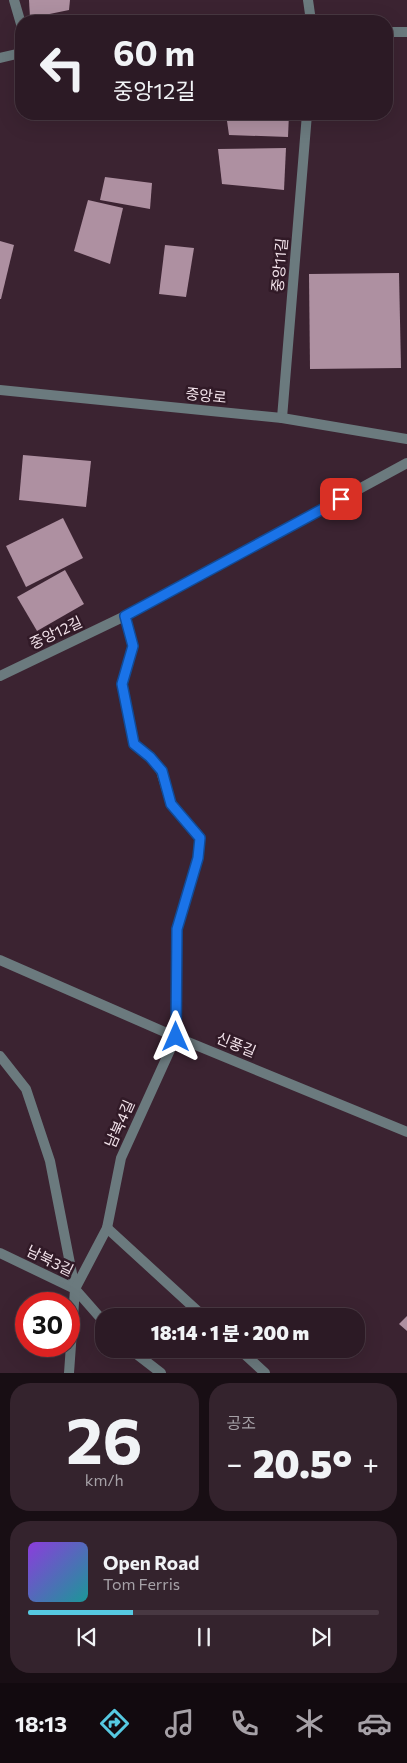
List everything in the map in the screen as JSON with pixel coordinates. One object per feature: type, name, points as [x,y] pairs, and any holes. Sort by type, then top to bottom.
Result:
[{"type":"street","points":[[14,0],[18,15]]},
{"type":"street","points":[[308,0],[310,15]]},
{"type":"street","points":[[393,32],[407,32]]},
{"type":"street","points":[[0,58],[15,54]]},
{"type":"street","name":"중앙11길","points":[[282,418],[307,120]]},
{"type":"street","name":"중앙로","points":[[0,390],[282,418],[407,439]]},
{"type":"street","name":"중앙12길","points":[[0,676],[125,616],[407,463]]},
{"type":"street","points":[[125,616],[133,646],[122,684],[134,744],[150,757],[162,771],[171,804],[200,838],[198,858],[177,929],[176,1037]]},
{"type":"street","name":"신풍길","points":[[0,960],[176,1037],[407,1132]]},
{"type":"street","name":"남북4길","points":[[69,1373],[75,1290],[107,1228],[121,1158],[176,1037]]},
{"type":"street","points":[[0,1056],[26,1088],[50,1161],[75,1290]]},
{"type":"street","points":[[107,1228],[195,1308]]},
{"type":"street","name":"남북3길","points":[[0,1253],[75,1290],[95,1312]]},
{"type":"street","points":[[142,1358],[161,1373]]},
{"type":"street","points":[[249,1358],[265,1373]]},
{"type":"building","points":[[29,0],[70,0],[69,10],[45,15],[30,15]]},
{"type":"building","points":[[227,120],[289,120],[288,137],[229,135]]},
{"type":"building","points":[[286,148],[284,190],[222,184],[218,149]]},
{"type":"building","points":[[105,177],[152,183],[150,209],[100,200]]},
{"type":"building","points":[[88,200],[123,208],[110,264],[74,251]]},
{"type":"building","points":[[0,241],[14,245],[1,299],[0,299]]},
{"type":"building","points":[[165,245],[194,248],[186,297],[159,294]]},
{"type":"building","points":[[399,273],[401,368],[310,369],[309,274]]},
{"type":"building","points":[[23,455],[91,461],[86,507],[19,500]]},
{"type":"building","points":[[63,518],[83,558],[26,587],[6,546]]},
{"type":"building","points":[[65,570],[84,604],[37,631],[17,597]]},
{"type":"building","points":[[407,1316],[407,1331],[399,1324]]},
{"type":"route","points":[[176,1037],[177,929],[198,858],[200,838],[171,804],[162,771],[150,757],[134,744],[122,684],[133,646],[125,616],[341,499]]}]
